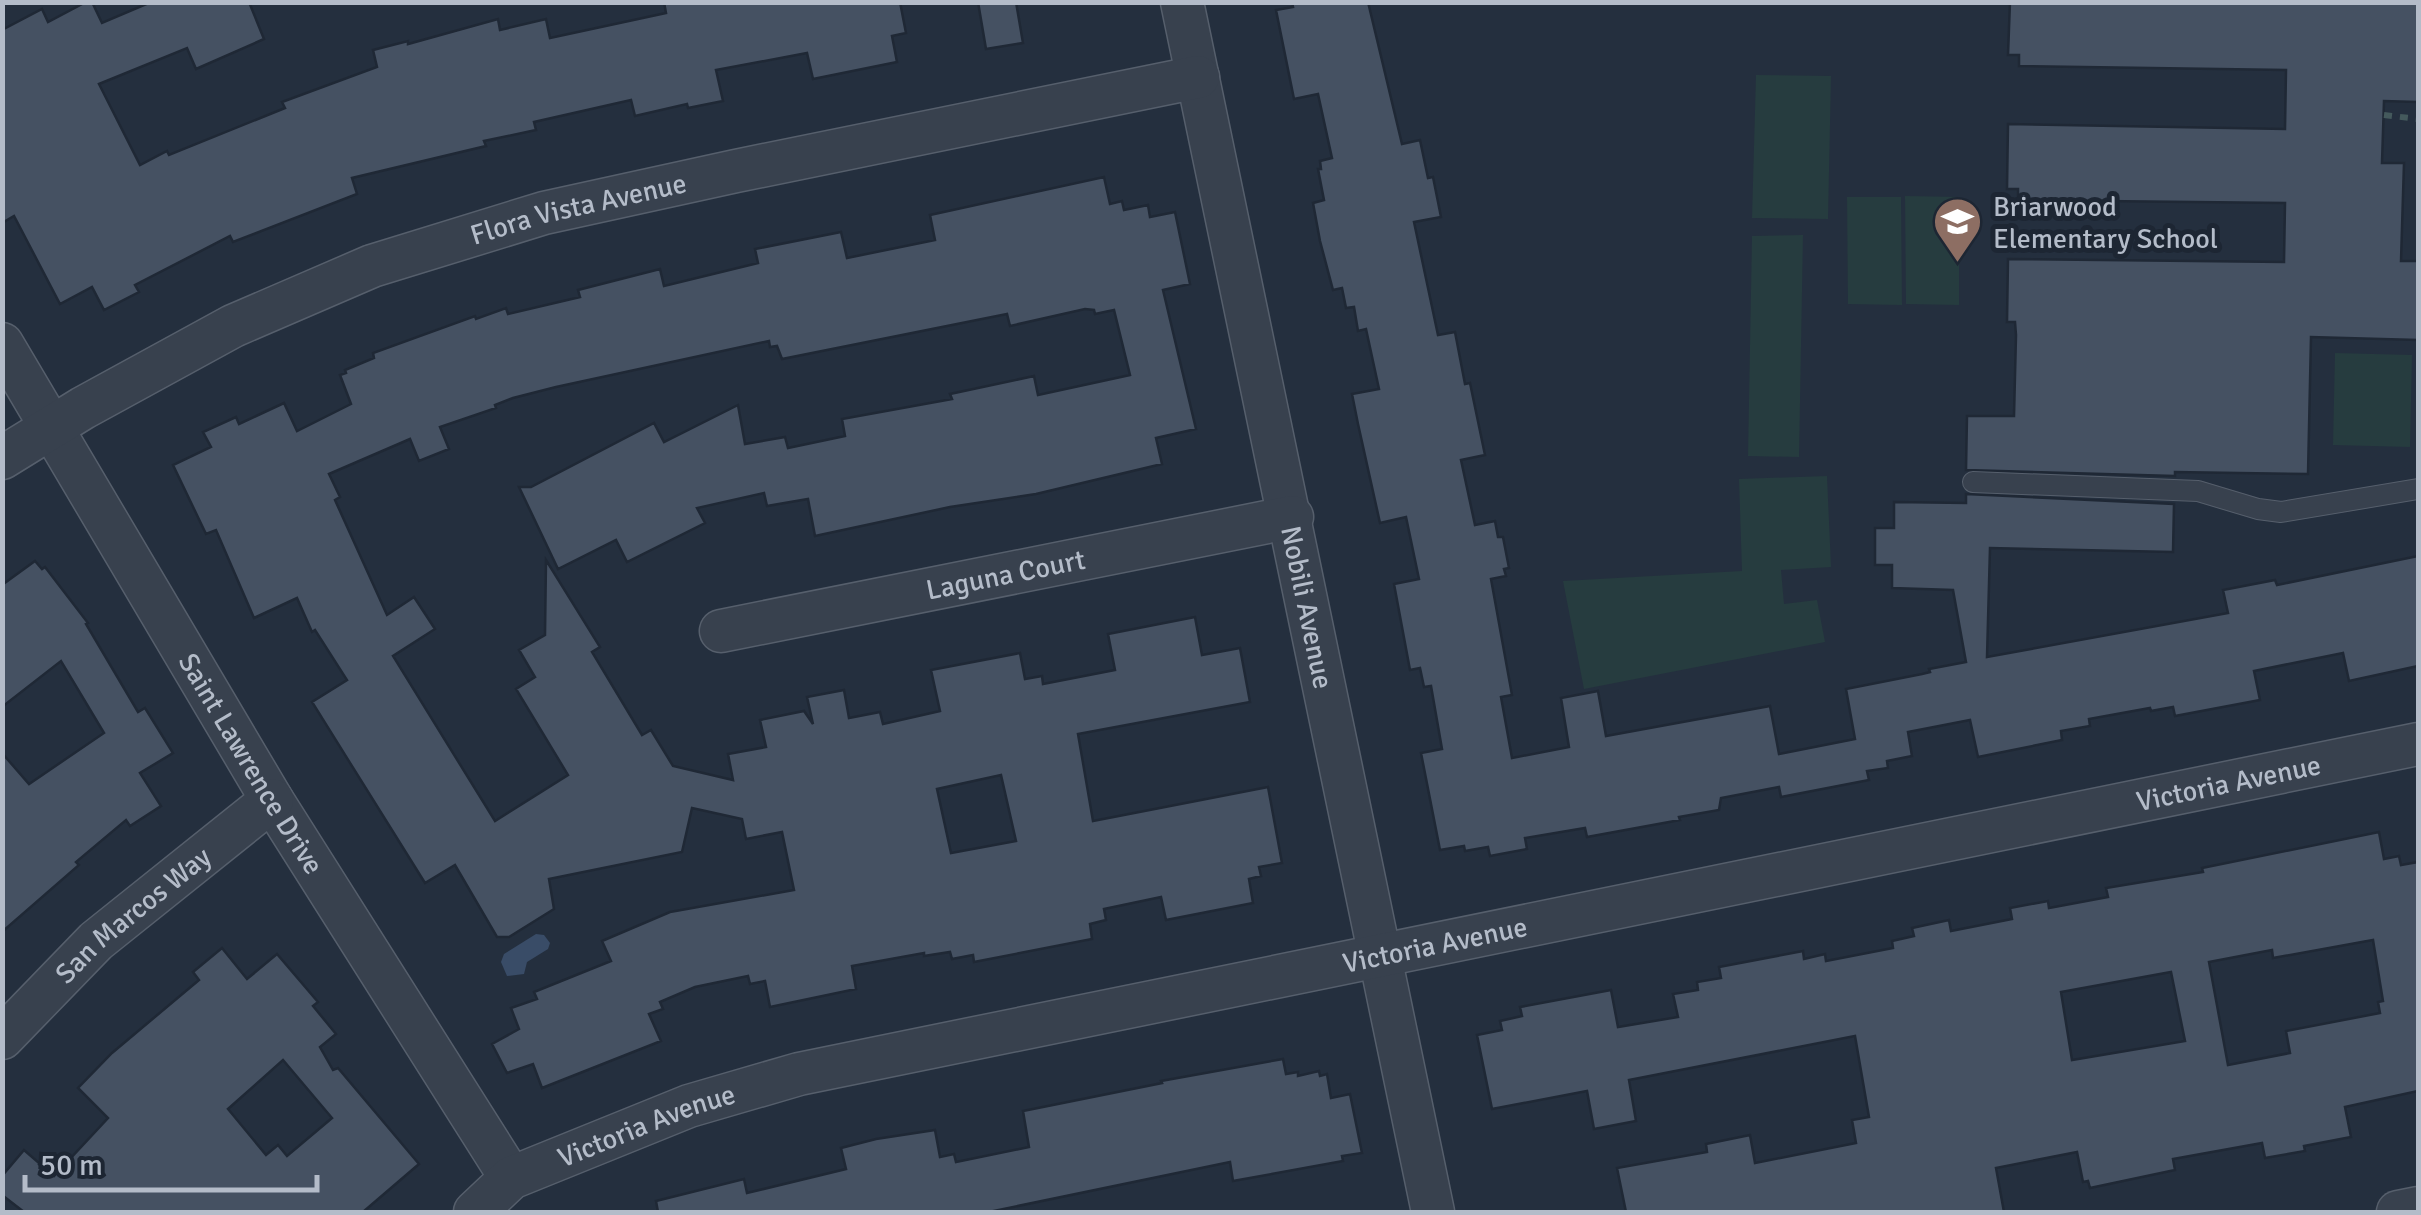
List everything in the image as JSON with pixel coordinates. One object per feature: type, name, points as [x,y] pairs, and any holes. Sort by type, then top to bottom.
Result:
[{"type":"street","name":"Nobili Avenue","points":[[1182,2],[1292,517],[1433,1212]]},
{"type":"street","name":"Flora Vista Avenue","points":[[2,458],[232,326],[372,266],[544,213],[1198,77]]},
{"type":"street","name":"Saint Lawrence Drive","points":[[2,344],[272,800],[511,1178]]},
{"type":"street","name":"Laguna Court","points":[[721,630],[1292,517]]},
{"type":"street","name":"Victoria Avenue","points":[[475,1212],[511,1178],[689,1106],[799,1074],[2418,744]]},
{"type":"street","name":"San Marcos Way","points":[[2,1038],[96,941],[272,800]]},
{"type":"street","points":[[2398,1212],[2418,1208]]},
{"type":"lane","points":[[1974,482],[2198,491],[2258,510],[2281,512],[2418,490]]},
{"type":"path","points":[[2384,116],[2418,119]]},
{"type":"green space","points":[[1756,75],[1831,76],[1828,219],[1752,218]]},
{"type":"green space","points":[[1905,196],[1959,197],[1959,305],[1906,304]]},
{"type":"green space","points":[[1847,197],[1901,197],[1902,305],[1848,304]]},
{"type":"green space","points":[[1803,235],[1799,457],[1748,456],[1752,236]]},
{"type":"green space","points":[[2335,353],[2412,355],[2410,447],[2333,445]]},
{"type":"green space","points":[[1827,476],[1831,567],[1781,570],[1784,604],[1817,600],[1825,642],[1584,689],[1563,581],[1742,571],[1739,479]]},
{"type":"water","points":[[536,934],[544,935],[550,943],[548,949],[527,962],[524,974],[507,976],[501,962],[504,954]]},
{"type":"building","points":[[92,2],[102,23],[151,2],[249,2],[264,39],[196,69],[187,48],[99,84],[140,165],[167,151],[169,155],[285,108],[282,102],[377,67],[373,50],[498,19],[500,30],[546,19],[550,38],[666,13],[664,2],[900,2],[906,33],[892,36],[897,62],[813,79],[807,53],[716,70],[723,101],[688,108],[687,104],[635,116],[631,100],[534,122],[536,130],[484,141],[486,146],[352,178],[357,194],[233,242],[230,236],[135,285],[139,292],[104,310],[92,287],[60,304],[14,216],[2,223],[2,30],[42,9],[48,22]]},
{"type":"building","points":[[978,2],[1016,2],[1023,43],[986,49]]},
{"type":"building","points":[[1292,2],[1368,2],[1402,144],[1420,140],[1428,178],[1433,177],[1441,217],[1414,222],[1438,335],[1455,332],[1485,455],[1461,460],[1475,525],[1495,521],[1498,537],[1503,537],[1509,568],[1504,569],[1506,576],[1491,579],[1512,695],[1501,697],[1512,758],[1569,747],[1561,698],[1598,691],[1606,736],[1770,706],[1779,754],[1855,739],[1846,689],[1966,662],[1953,590],[1892,588],[1892,565],[1875,565],[1875,528],[1894,528],[1894,502],[1966,503],[1966,494],[2174,504],[2173,552],[1990,548],[1987,657],[2228,613],[2223,590],[2275,580],[2277,585],[2418,556],[2418,666],[2349,681],[2343,653],[2254,671],[2260,700],[2175,716],[2173,707],[2089,719],[2090,726],[2061,731],[2062,740],[1978,757],[1970,720],[1908,732],[1912,756],[1887,761],[1888,768],[1867,771],[1869,780],[1781,797],[1779,787],[1721,798],[1719,810],[1679,817],[1680,820],[1587,837],[1585,828],[1525,838],[1527,849],[1490,856],[1488,847],[1440,850],[1421,753],[1442,749],[1431,686],[1424,687],[1420,668],[1410,670],[1394,584],[1419,579],[1406,517],[1380,523],[1358,424],[1352,394],[1379,389],[1366,329],[1358,331],[1354,307],[1346,308],[1342,288],[1333,290],[1320,241],[1313,203],[1324,200],[1320,161],[1332,158],[1318,94],[1294,99],[1276,10],[1293,7]]},
{"type":"building","points":[[2010,2],[2418,2],[2418,102],[2384,101],[2382,163],[2404,163],[2401,261],[2418,261],[2418,340],[2311,337],[2308,474],[2175,472],[2175,476],[1966,470],[1967,416],[2014,416],[2016,335],[2015,322],[2007,322],[2008,259],[2284,262],[2285,203],[2018,200],[2018,189],[2007,189],[2008,124],[2285,129],[2286,70],[2019,66],[2019,55],[2008,55]]},
{"type":"building","points":[[1104,177],[1110,204],[1122,201],[1124,210],[1148,205],[1150,217],[1175,212],[1190,284],[1163,290],[1196,429],[1156,438],[1162,464],[1036,494],[950,507],[815,536],[808,499],[767,506],[764,493],[697,508],[705,523],[627,562],[616,540],[558,569],[519,487],[531,487],[654,423],[664,442],[738,405],[745,444],[785,437],[788,448],[845,436],[842,419],[952,399],[950,394],[1034,376],[1038,395],[1130,375],[1114,310],[1095,314],[1094,310],[1085,309],[1010,326],[1007,314],[782,359],[777,346],[770,347],[769,341],[513,398],[495,405],[496,408],[440,427],[449,449],[419,461],[410,439],[329,474],[340,497],[335,500],[387,615],[414,597],[435,629],[393,656],[495,821],[568,775],[516,689],[535,677],[519,650],[545,635],[546,560],[600,647],[592,652],[642,735],[651,730],[673,766],[733,780],[728,754],[766,747],[760,720],[804,711],[813,724],[807,697],[844,690],[849,718],[880,712],[883,724],[940,711],[931,670],[1020,653],[1025,679],[1042,676],[1043,684],[1115,670],[1108,634],[1195,617],[1202,655],[1240,648],[1250,702],[1078,734],[1093,821],[1268,787],[1282,863],[1259,867],[1261,876],[1249,879],[1253,903],[1166,920],[1161,897],[1104,909],[1106,920],[1090,924],[1092,939],[974,962],[973,955],[952,959],[950,952],[852,966],[856,989],[770,1007],[765,981],[750,984],[748,976],[695,987],[660,1002],[663,1009],[649,1014],[661,1041],[542,1088],[533,1064],[507,1073],[492,1044],[519,1029],[511,1008],[537,999],[534,992],[611,961],[602,941],[670,912],[794,890],[782,832],[746,839],[742,819],[692,808],[682,852],[549,879],[554,909],[509,937],[497,937],[455,865],[425,883],[312,702],[347,680],[315,630],[312,632],[297,598],[254,618],[216,530],[206,534],[173,465],[211,447],[203,432],[236,417],[239,424],[284,403],[297,431],[351,404],[340,375],[345,370],[374,358],[373,353],[475,316],[476,319],[506,308],[508,314],[580,297],[578,290],[660,269],[664,286],[758,263],[755,249],[841,232],[847,258],[935,240],[930,215]],"holes":[[[1001,775],[1016,841],[951,853],[937,789]]]},
{"type":"building","points":[[35,561],[42,569],[45,567],[88,623],[138,712],[145,708],[173,753],[140,773],[161,806],[130,826],[126,820],[2,932],[2,753],[29,784],[104,733],[61,661],[2,707],[2,585]]},
{"type":"building","points":[[2379,832],[2384,859],[2399,856],[2401,865],[2418,862],[2418,1091],[2345,1107],[2351,1137],[2304,1146],[2305,1151],[2265,1158],[2262,1143],[2173,1159],[2175,1170],[2090,1188],[2088,1181],[2083,1182],[2077,1152],[1996,1168],[2004,1212],[1626,1212],[1617,1168],[1707,1152],[1706,1144],[1750,1135],[1755,1163],[1856,1143],[1852,1120],[1869,1117],[1855,1036],[1629,1080],[1636,1121],[1594,1129],[1587,1091],[1492,1109],[1477,1035],[1502,1030],[1500,1021],[1522,1016],[1520,1007],[1611,990],[1618,1027],[1678,1017],[1673,994],[1698,990],[1697,982],[1721,978],[1719,967],[1803,951],[1804,959],[1825,954],[1826,961],[1893,948],[1892,941],[1914,936],[1912,928],[1949,920],[1951,931],[2012,919],[2010,908],[2048,901],[2049,908],[2108,897],[2106,888],[2203,872],[2202,868]],"holes":[[[2373,940],[2383,1001],[2378,1002],[2380,1013],[2286,1031],[2290,1053],[2228,1065],[2209,962],[2272,950],[2273,958]],[[2171,972],[2185,1041],[2072,1060],[2061,992]]]},
{"type":"building","points":[[222,948],[247,979],[277,954],[318,1002],[313,1006],[336,1034],[320,1047],[333,1070],[338,1068],[419,1164],[363,1212],[24,1212],[2,1195],[2,1176],[24,1150],[54,1176],[108,1118],[78,1088],[112,1053],[199,980],[193,972]],"holes":[[[283,1060],[332,1118],[287,1156],[278,1145],[266,1155],[228,1109]]]},
{"type":"building","points":[[1283,1059],[1286,1074],[1327,1074],[1331,1098],[1350,1094],[1362,1153],[1342,1156],[1343,1161],[1233,1181],[1230,1162],[989,1212],[658,1212],[656,1201],[744,1179],[747,1193],[846,1169],[841,1148],[876,1139],[935,1130],[940,1157],[954,1154],[956,1162],[1029,1147],[1023,1111]]},
{"type":"place","name":"Briarwood Elementary School","points":[[1958,264]]}]
